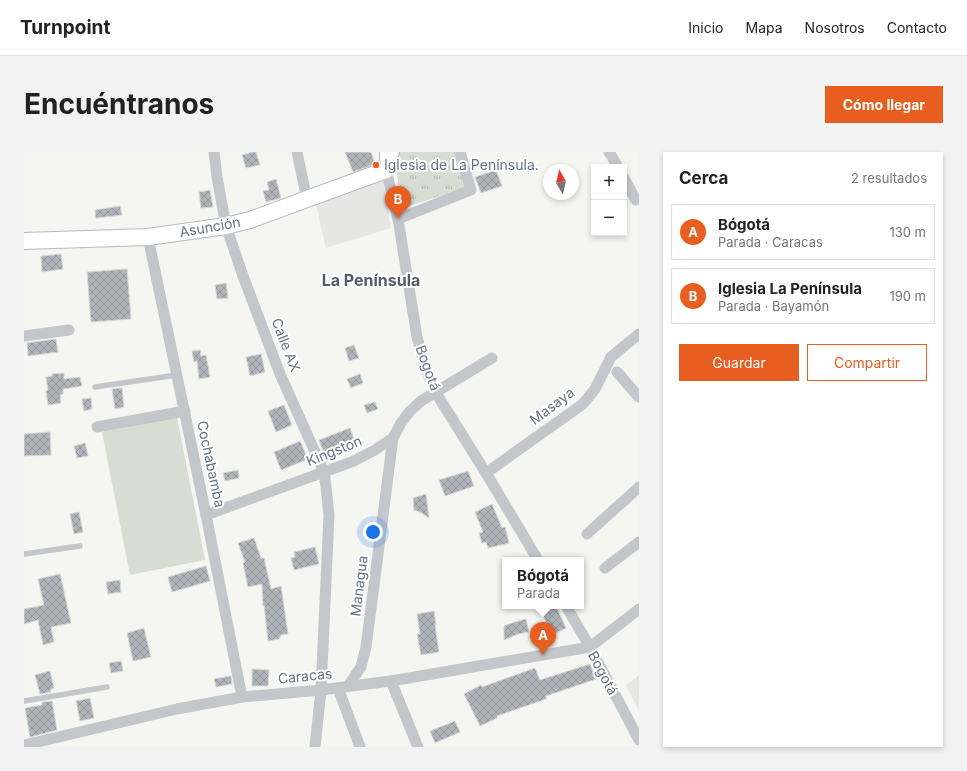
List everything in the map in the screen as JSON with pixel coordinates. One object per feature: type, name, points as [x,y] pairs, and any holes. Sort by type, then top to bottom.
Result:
[{"type":"street","name":"Calle AX","points":[[214,152],[226,226],[243,276],[280,374],[324,472],[329,515],[321,690],[315,747]]},
{"type":"street","points":[[297,152],[307,200]]},
{"type":"street","name":"Bogotá","points":[[389,152],[389,164],[386,170],[398,219],[417,337],[426,369],[436,393],[536,557]]},
{"type":"street","points":[[398,219],[471,190],[460,152]]},
{"type":"street","points":[[609,152],[616,164]]},
{"type":"street","name":"Asunción","points":[[24,242],[148,237],[226,226],[250,220],[386,170]]},
{"type":"street","points":[[627,184],[636,200]]},
{"type":"street","name":"Cochabamba","points":[[148,237],[185,411],[242,697]]},
{"type":"street","points":[[24,336],[69,330]]},
{"type":"street","name":"Masaya","points":[[486,473],[583,404],[595,389],[611,357],[639,334]]},
{"type":"street","name":"Kingston","points":[[206,515],[354,461],[375,450],[393,438],[401,423],[410,411],[421,401],[492,358]]},
{"type":"street","points":[[617,372],[639,397]]},
{"type":"street","points":[[97,427],[185,411]]},
{"type":"street","name":"Managua","points":[[343,687],[361,667],[366,647],[393,438]]},
{"type":"street","points":[[587,534],[639,487]]},
{"type":"street","points":[[605,568],[639,542]]},
{"type":"street","name":"Bogotá","points":[[568,609],[590,647],[639,740]]},
{"type":"street","points":[[590,647],[639,609]]},
{"type":"street","name":"Caracas","points":[[25,744],[177,709],[242,697],[321,690],[391,681],[590,647]]},
{"type":"street","points":[[391,681],[418,747]]},
{"type":"street","points":[[343,687],[360,747]]},
{"type":"lane","points":[[95,387],[177,375]]},
{"type":"lane","points":[[24,554],[80,546]]},
{"type":"lane","points":[[24,701],[107,687]]},
{"type":"shaded area","points":[[383,180],[391,228],[326,248],[316,205]]},
{"type":"shaded area","points":[[639,675],[639,711],[626,685]]},
{"type":"green space","points":[[397,152],[456,152],[466,188],[402,208],[394,154]]},
{"type":"green space","points":[[177,417],[205,560],[130,575],[102,432]]},
{"type":"building","points":[[256,152],[260,165],[246,168],[242,155]]},
{"type":"building","points":[[345,152],[371,152],[375,164],[353,172]]},
{"type":"building","points":[[496,170],[502,186],[481,193],[475,177]]},
{"type":"building","points":[[276,179],[281,198],[266,202],[263,191],[269,190],[267,182]]},
{"type":"building","points":[[210,190],[213,207],[201,208],[199,192]]},
{"type":"building","points":[[120,206],[122,215],[96,218],[95,210]]},
{"type":"building","points":[[61,254],[63,269],[42,272],[41,256]]},
{"type":"building","points":[[127,269],[131,319],[91,322],[87,272]]},
{"type":"building","points":[[226,283],[228,298],[217,299],[215,285]]},
{"type":"building","points":[[56,339],[58,352],[28,356],[27,343]]},
{"type":"building","points":[[354,345],[359,358],[349,361],[345,348]]},
{"type":"building","points":[[200,350],[201,356],[206,355],[210,377],[199,379],[197,361],[194,362],[192,351]]},
{"type":"building","points":[[261,354],[265,372],[250,376],[246,357]]},
{"type":"building","points":[[64,373],[64,379],[80,377],[82,386],[63,389],[63,394],[60,395],[61,403],[48,405],[46,377],[52,376],[52,374]]},
{"type":"building","points":[[360,374],[363,383],[351,388],[347,379]]},
{"type":"building","points":[[122,388],[124,407],[115,409],[112,389]]},
{"type":"building","points":[[91,398],[92,409],[84,411],[82,399]]},
{"type":"building","points":[[375,402],[378,409],[367,413],[364,405]]},
{"type":"building","points":[[284,405],[292,425],[276,432],[268,411]]},
{"type":"building","points":[[350,428],[356,445],[325,456],[319,440]]},
{"type":"building","points":[[50,432],[51,455],[24,456],[24,434]]},
{"type":"building","points":[[300,441],[308,459],[281,470],[274,452]]},
{"type":"building","points":[[85,443],[88,456],[77,458],[74,446]]},
{"type":"building","points":[[238,470],[239,478],[225,481],[223,473]]},
{"type":"building","points":[[468,471],[474,486],[445,496],[439,480]]},
{"type":"building","points":[[426,494],[429,518],[414,510],[413,498]]},
{"type":"building","points":[[492,504],[502,528],[505,527],[509,543],[488,548],[486,542],[482,543],[479,533],[483,532],[475,512]]},
{"type":"building","points":[[79,512],[83,532],[74,534],[70,514]]},
{"type":"building","points":[[254,538],[261,558],[264,558],[271,589],[281,586],[288,634],[281,635],[279,639],[268,641],[264,605],[263,606],[262,584],[248,587],[243,563],[245,562],[238,543]]},
{"type":"building","points":[[315,547],[319,564],[294,570],[291,558],[295,557],[294,552]]},
{"type":"building","points":[[206,566],[210,581],[172,592],[168,577]]},
{"type":"building","points":[[60,574],[71,623],[51,627],[54,642],[43,645],[38,620],[24,624],[24,609],[44,605],[38,579]]},
{"type":"building","points":[[120,580],[121,592],[108,594],[106,582]]},
{"type":"building","points":[[546,609],[557,609],[566,628],[552,635],[541,611]]},
{"type":"building","points":[[434,611],[439,652],[421,655],[417,634],[420,634],[417,614]]},
{"type":"building","points":[[526,619],[529,632],[518,634],[504,640],[504,626]]},
{"type":"building","points":[[144,628],[151,657],[133,661],[127,633]]},
{"type":"building","points":[[121,661],[123,671],[111,673],[109,663]]},
{"type":"building","points":[[590,664],[596,679],[546,696],[546,699],[497,716],[497,718],[480,726],[464,694],[481,685],[482,687],[535,668],[540,680]]},
{"type":"building","points":[[252,669],[269,670],[268,686],[252,686]]},
{"type":"building","points":[[50,671],[54,688],[50,690],[51,692],[40,694],[35,675]]},
{"type":"building","points":[[231,676],[232,684],[216,687],[214,679]]},
{"type":"building","points":[[90,698],[94,718],[80,721],[76,701]]},
{"type":"building","points":[[52,701],[57,730],[30,737],[25,708],[42,705],[42,702]]},
{"type":"building","points":[[455,721],[460,732],[435,743],[430,731]]},
{"type":"place","name":"Iglesia de La Península.","points":[[376,165]]},
{"type":"place","name":"Iglesia La Península","points":[[398,219]]},
{"type":"place","name":"Bógotá","points":[[543,655]]},
{"type":"district","name":"La Península","points":[[371,280]]}]
